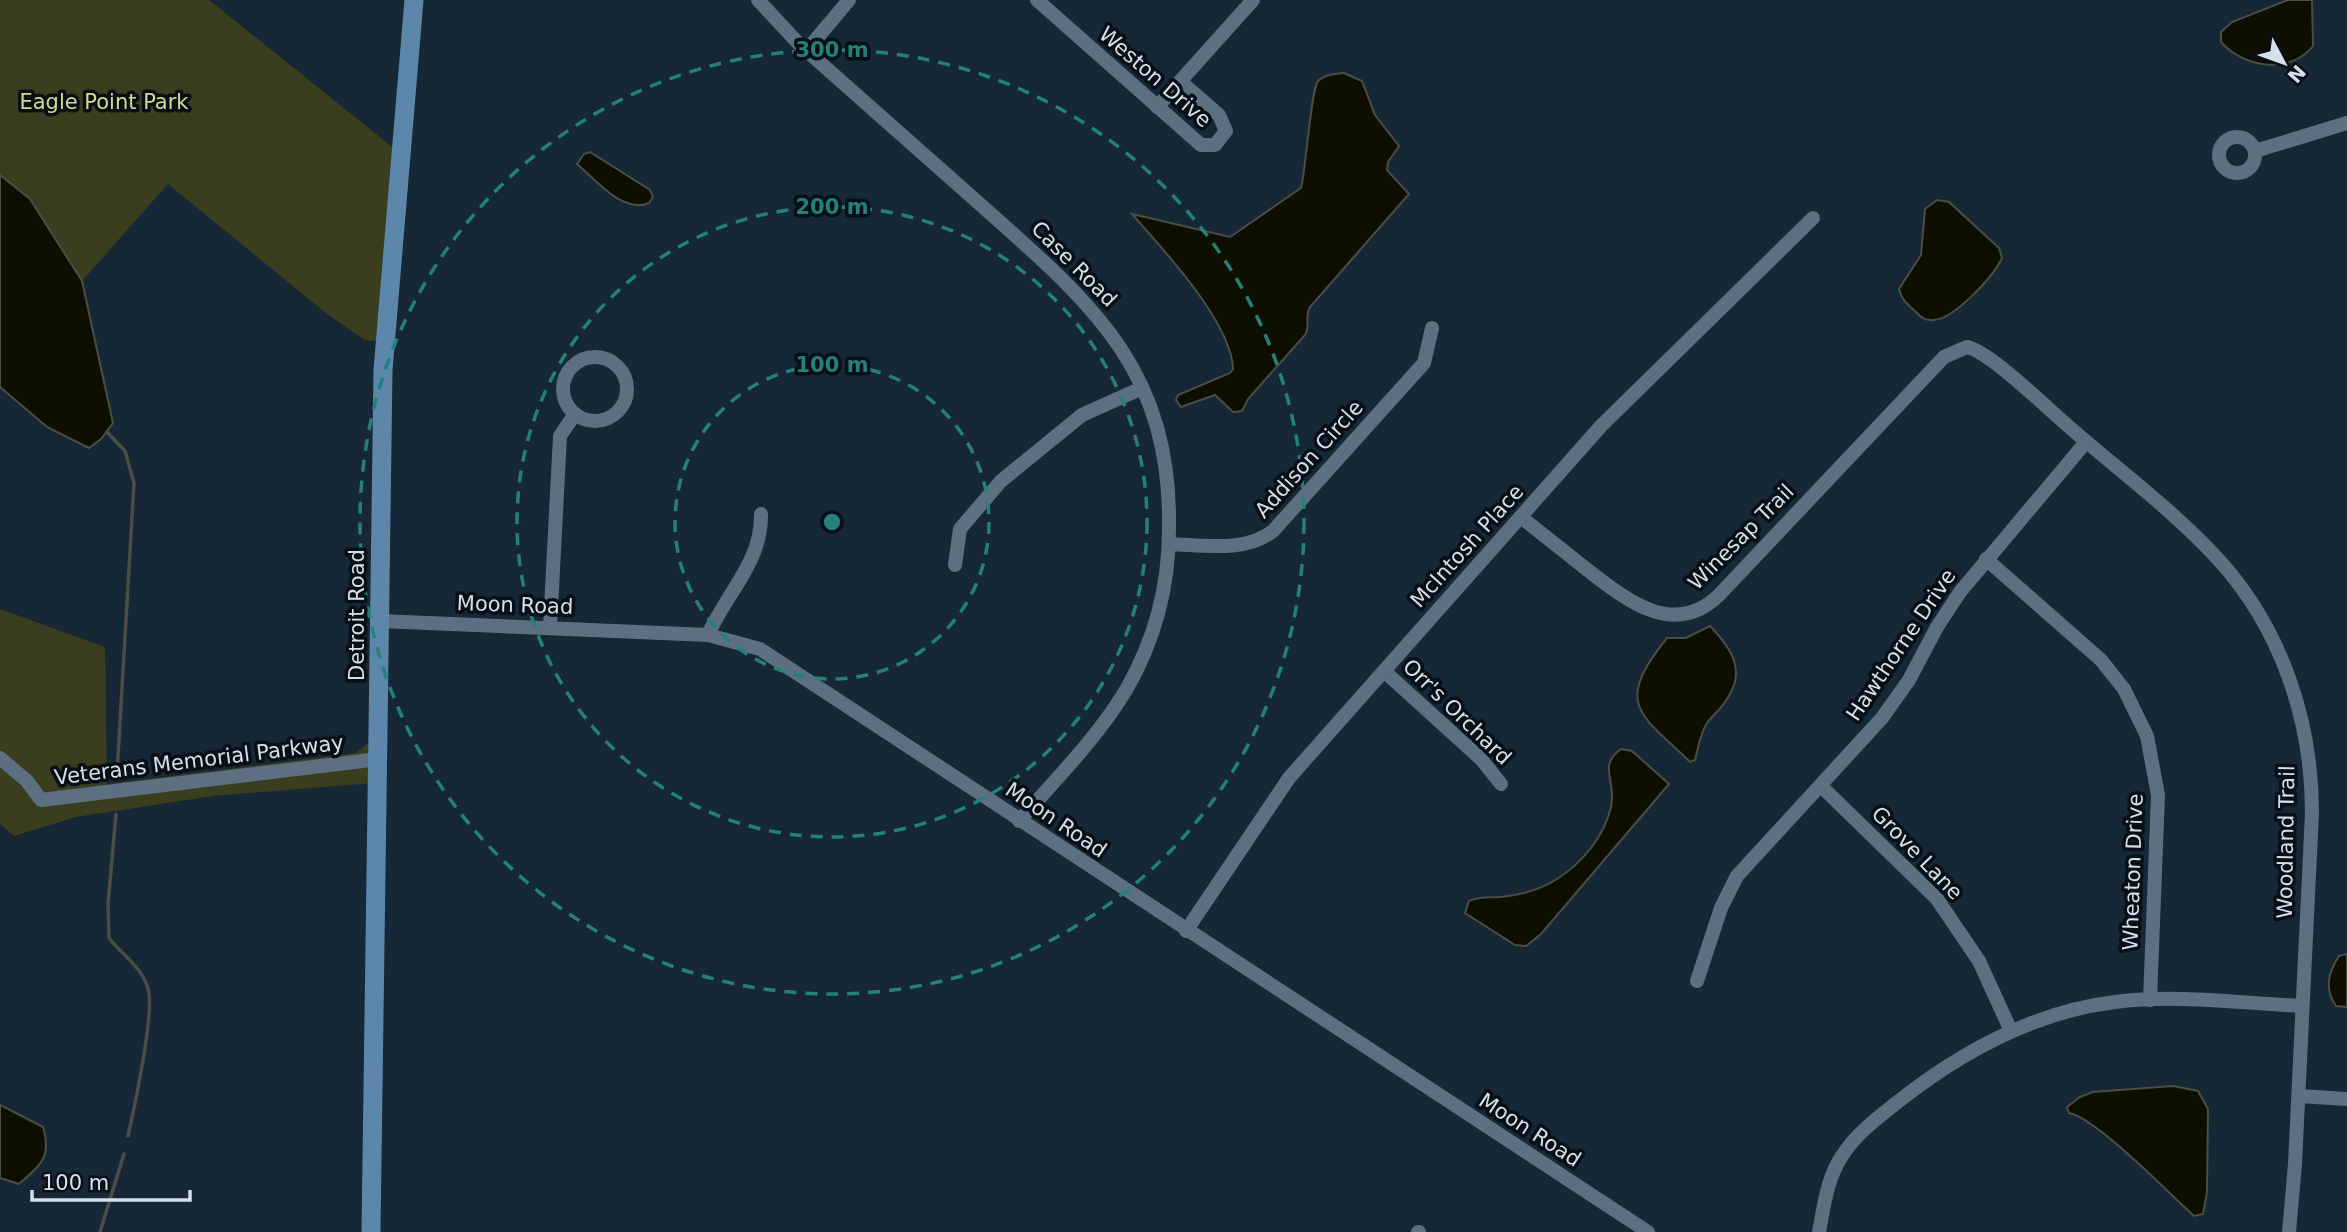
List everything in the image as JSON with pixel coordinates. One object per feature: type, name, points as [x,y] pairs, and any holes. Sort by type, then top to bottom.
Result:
[{"type":"main road","name":"Detroit Road","points":[[371,1232],[383,370],[414,0]]},
{"type":"street","name":"Case Road","points":[[758,0],[806,51],[1075,290],[1106,326],[1142,388],[1164,452],[1169,494],[1169,544],[1158,614],[1130,682],[1098,729],[1019,821]]},
{"type":"street","points":[[806,51],[849,0]]},
{"type":"street","points":[[1157,107],[1253,0]]},
{"type":"street","name":"Weston Drive","points":[[1043,2],[1157,107],[1201,145],[1210,147],[1220,141],[1226,131],[1222,119],[1181,81]]},
{"type":"street","points":[[2255,151],[2347,123]]},
{"type":"street","name":"McIntosh Place","points":[[1186,931],[1283,785],[1601,426],[1813,218]]},
{"type":"street","name":"Addison Circle","points":[[1169,544],[1238,545],[1254,541],[1273,531],[1424,363],[1432,328]]},
{"type":"street","name":"Winesap Trail","points":[[1521,517],[1629,602],[1661,614],[1679,614],[1702,608],[1719,595],[1944,357],[1961,347]]},
{"type":"street","name":"Woodland Trail","points":[[1961,347],[1971,347],[1990,360],[2224,566],[2264,623],[2289,678],[2304,725],[2312,792],[2299,1097],[2289,1232]]},
{"type":"street","points":[[599,356],[618,365],[628,384],[623,405],[616,414],[596,421],[575,414],[568,407],[563,387],[571,368],[579,361],[599,356]]},
{"type":"street","points":[[955,565],[960,529],[1001,481],[1082,415],[1142,388]]},
{"type":"street","points":[[550,627],[560,436],[575,414]]},
{"type":"street","name":"Hawthorne Drive","points":[[1697,981],[1721,908],[1737,876],[1763,844],[1821,786],[1888,710],[1949,607],[1986,559],[2086,442]]},
{"type":"street","points":[[708,635],[719,611],[756,552],[761,514]]},
{"type":"street","name":"Wheaton Drive","points":[[1986,559],[2101,660],[2124,690],[2147,736],[2156,770],[2158,807],[2150,1000]]},
{"type":"street","name":"Moon Road","points":[[381,621],[708,635],[760,649],[1648,1232]]},
{"type":"street","name":"Orr's Orchard","points":[[1384,671],[1481,758],[1501,783]]},
{"type":"street","name":"Veterans Memorial Parkway","points":[[0,758],[34,788],[41,800],[379,759]]},
{"type":"street","name":"Grove Lane","points":[[1821,786],[1937,899],[1979,961],[2011,1031]]},
{"type":"street","points":[[1819,1232],[1833,1173],[1841,1157],[1858,1136],[1936,1073],[1982,1044],[2072,1010],[2105,1003],[2150,1000],[2302,1006]]},
{"type":"street","points":[[2299,1097],[2347,1099]]},
{"type":"green space","name":"Eagle Point Park","points":[[0,0],[209,0],[396,150],[377,341],[365,340],[327,314],[168,184],[82,281],[113,423],[101,439],[89,448],[47,427],[0,387]]},
{"type":"green space","points":[[0,609],[105,647],[107,784],[356,753],[369,742],[373,783],[213,796],[76,817],[14,836],[0,824]]},
{"type":"shaded area","points":[[2288,0],[2312,0],[2313,46],[2303,55],[2292,61],[2267,65],[2242,58],[2221,42],[2221,32],[2232,22]]},
{"type":"shaded area","points":[[1344,73],[1362,81],[1375,115],[1399,146],[1388,162],[1387,170],[1409,194],[1310,307],[1305,335],[1248,399],[1242,411],[1233,412],[1215,395],[1181,407],[1176,400],[1178,395],[1230,373],[1233,369],[1230,351],[1209,309],[1132,214],[1230,237],[1301,188],[1315,87],[1323,77]]},
{"type":"shaded area","points":[[590,152],[650,190],[653,197],[649,203],[629,204],[610,194],[577,164],[584,154]]},
{"type":"shaded area","points":[[0,175],[30,199],[82,281],[113,423],[101,439],[89,448],[47,427],[0,387]]},
{"type":"shaded area","points":[[1937,200],[1949,202],[1999,248],[2002,258],[1982,285],[1962,305],[1942,318],[1931,320],[1921,317],[1909,306],[1899,289],[1921,255],[1925,209]]},
{"type":"shaded area","points":[[1710,626],[1731,653],[1736,671],[1735,681],[1725,702],[1705,727],[1695,760],[1690,762],[1647,719],[1639,707],[1637,694],[1650,661],[1667,638],[1686,638]]},
{"type":"shaded area","points":[[1621,749],[1632,751],[1669,784],[1541,934],[1526,946],[1515,945],[1465,913],[1469,901],[1473,899],[1516,895],[1544,886],[1566,873],[1583,857],[1608,818],[1612,798],[1610,762]]},
{"type":"shaded area","points":[[2347,954],[2347,1007],[2336,1006],[2330,993],[2330,975],[2339,956]]},
{"type":"shaded area","points":[[2173,1086],[2198,1091],[2208,1109],[2207,1192],[2203,1214],[2194,1216],[2114,1142],[2081,1118],[2069,1113],[2067,1107],[2080,1097],[2093,1092]]},
{"type":"shaded area","points":[[0,1105],[43,1127],[46,1146],[43,1160],[19,1184],[0,1178]]},
{"type":"waterway","points":[[107,432],[125,451],[134,483],[117,773]]},
{"type":"waterway","points":[[116,814],[108,904],[109,938],[142,975],[148,989],[149,1001],[143,1061],[128,1136]]},
{"type":"waterway","points":[[100,1232],[124,1154]]}]
